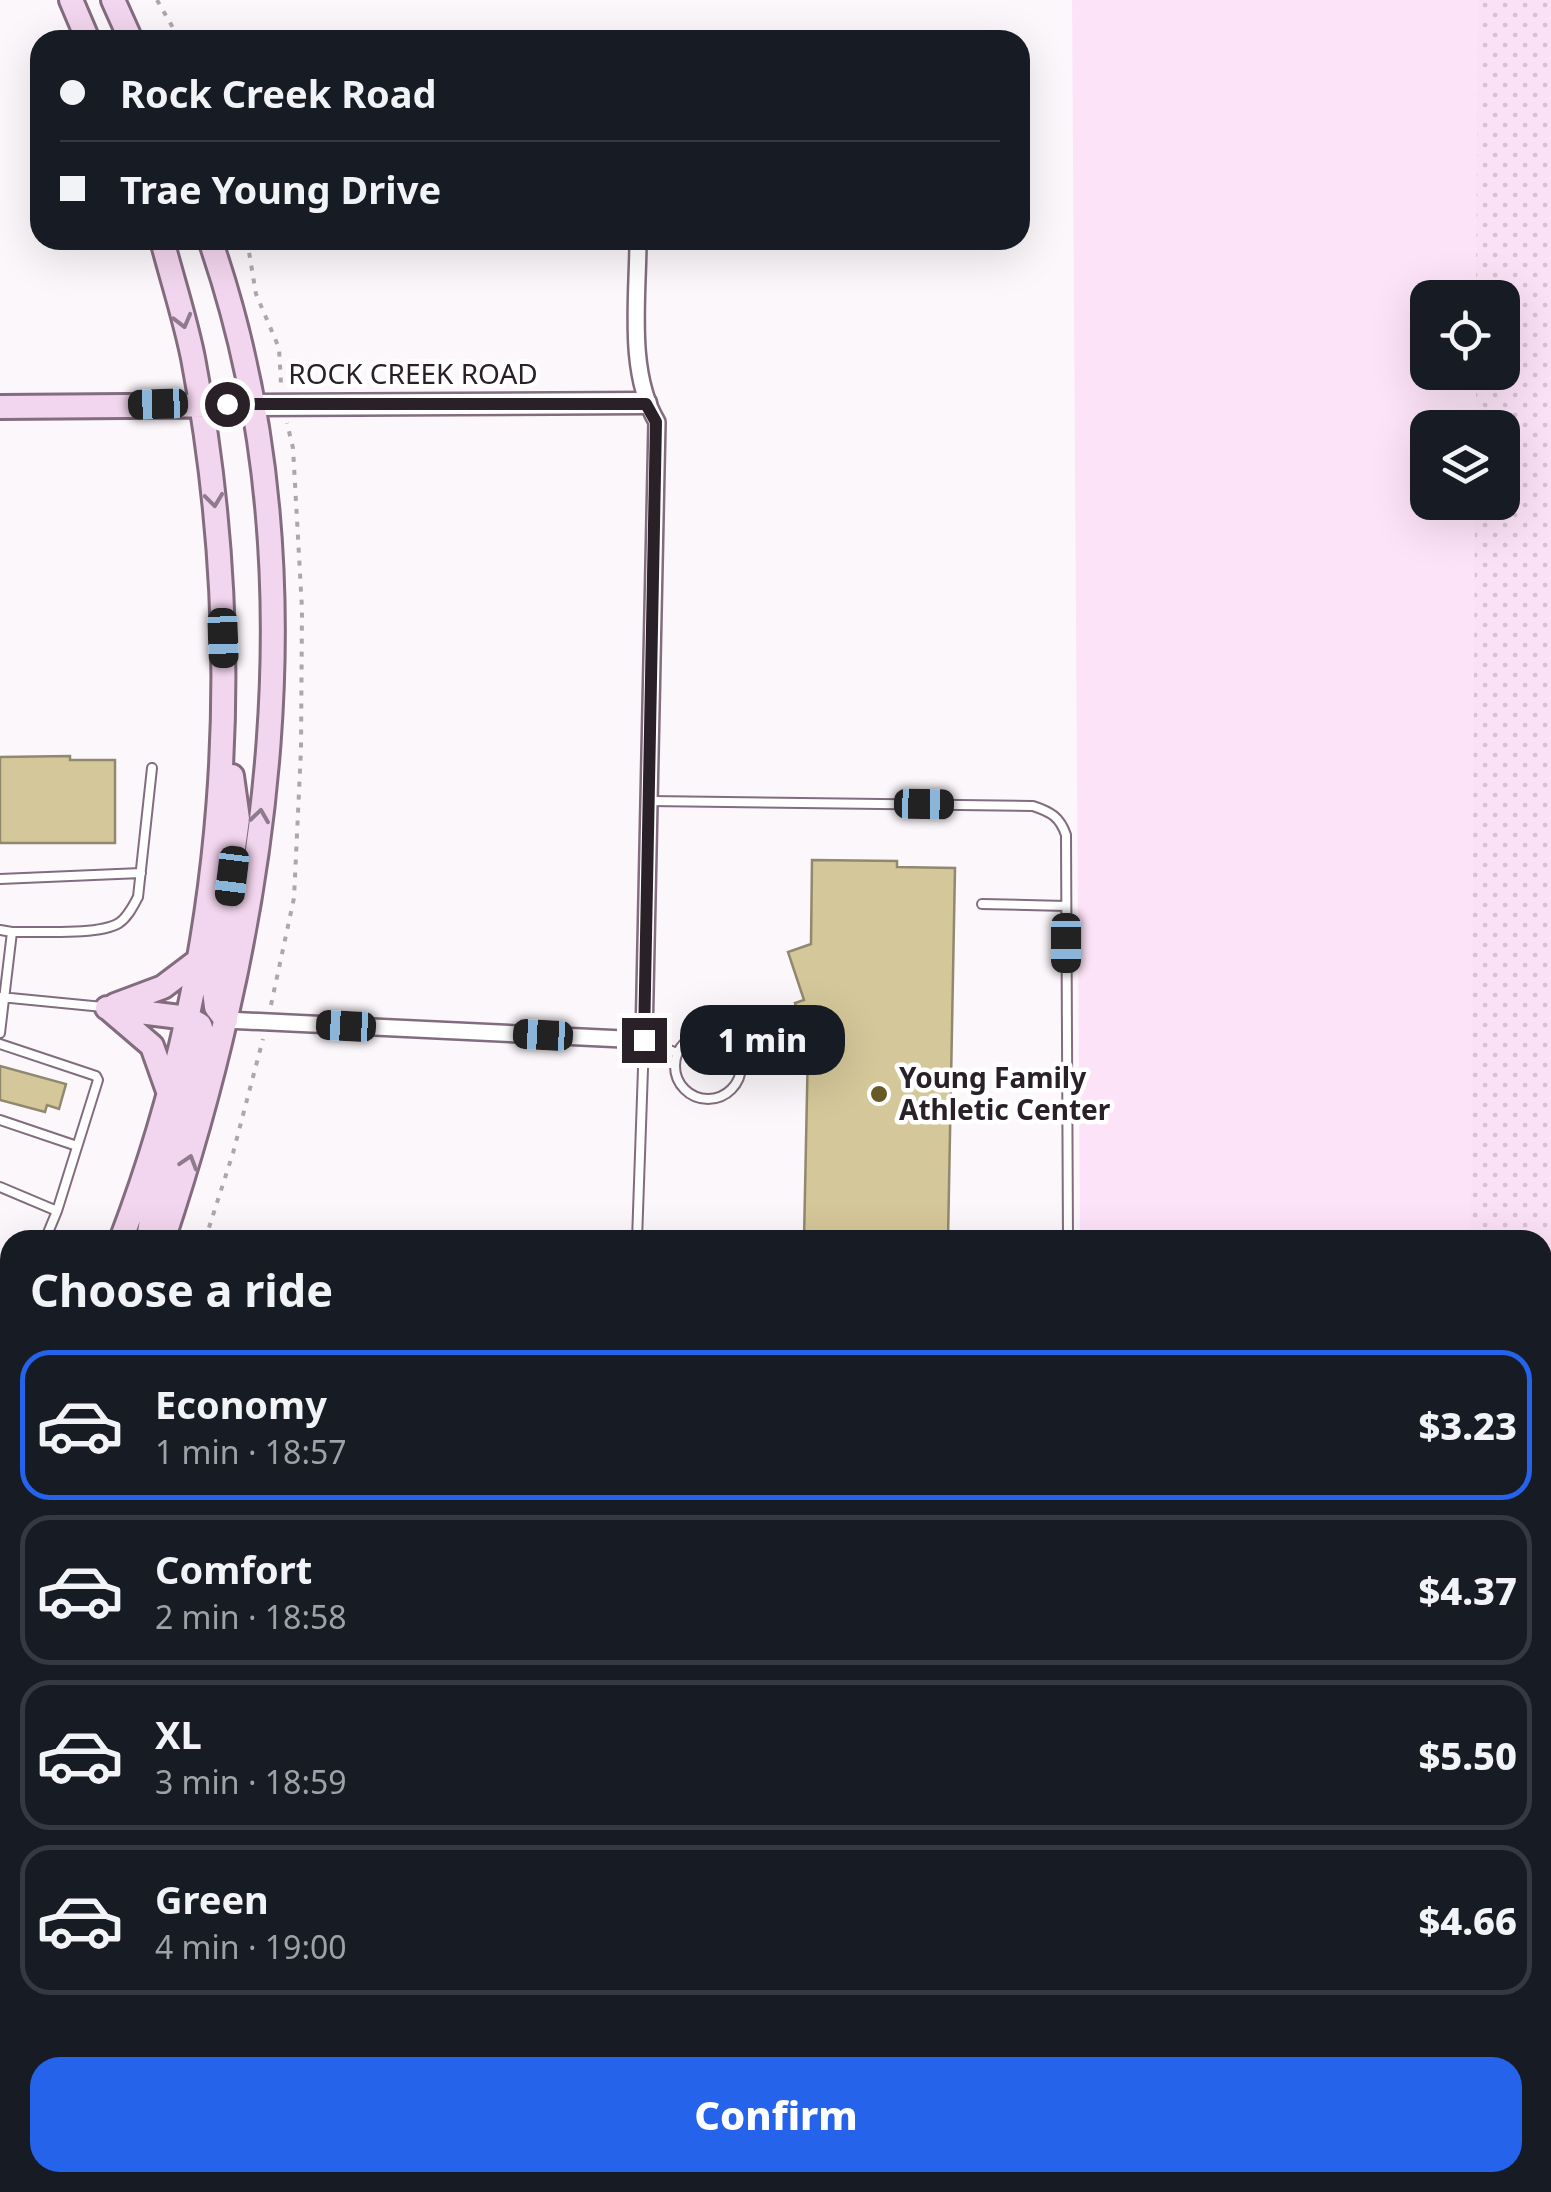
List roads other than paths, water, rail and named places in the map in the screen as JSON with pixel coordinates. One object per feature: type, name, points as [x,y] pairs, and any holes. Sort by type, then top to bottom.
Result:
[{"type":"main road","points":[[71,0],[84,30]]},
{"type":"main road","points":[[113,0],[126,30]]},
{"type":"main road","points":[[124,1230],[169,1095],[200,959],[214,864],[224,713],[218,528],[192,353],[165,250]]},
{"type":"main road","points":[[204,250],[218,263]]},
{"type":"main road","points":[[166,1230],[201,1122],[226,1020],[262,804],[273,664],[269,528],[261,450],[213,250]]},
{"type":"main road","name":"ROCK CREEK ROAD","points":[[0,407],[253,405]]},
{"type":"main road","points":[[224,713],[238,819],[214,991],[216,1006],[226,1020]]},
{"type":"main road","points":[[107,1008],[149,994],[200,959]]},
{"type":"main road","points":[[107,1008],[188,1018],[200,1025],[203,1034],[149,1230]]},
{"type":"main road","points":[[107,1008],[152,1046],[169,1095]]},
{"type":"street","points":[[226,1020],[644,1040],[656,422],[646,404],[638,348],[638,250]]},
{"type":"street","name":"ROCK CREEK ROAD","points":[[253,405],[646,404]]},
{"type":"lane","points":[[0,930],[103,928],[119,923],[138,897],[152,768]]},
{"type":"lane","points":[[648,800],[1033,806],[1051,812],[1062,823],[1066,836],[1068,1230]]},
{"type":"lane","points":[[0,879],[141,874]]},
{"type":"lane","points":[[982,904],[1066,906]]},
{"type":"lane","points":[[0,1033],[12,932]]},
{"type":"lane","points":[[3,997],[107,1008]]},
{"type":"lane","points":[[720,1034],[736,1047],[741,1057],[740,1078],[725,1095],[715,1099],[692,1095],[677,1079],[677,1053],[689,1038],[720,1034]]},
{"type":"lane","points":[[638,1230],[644,1040],[677,1053]]},
{"type":"lane","points":[[0,1044],[96,1076],[98,1084],[49,1230]]},
{"type":"lane","points":[[0,1120],[78,1146]]},
{"type":"lane","points":[[0,1187],[56,1211]]},
{"type":"place","name":"Young Family Athletic Center","points":[[879,1094]]}]
